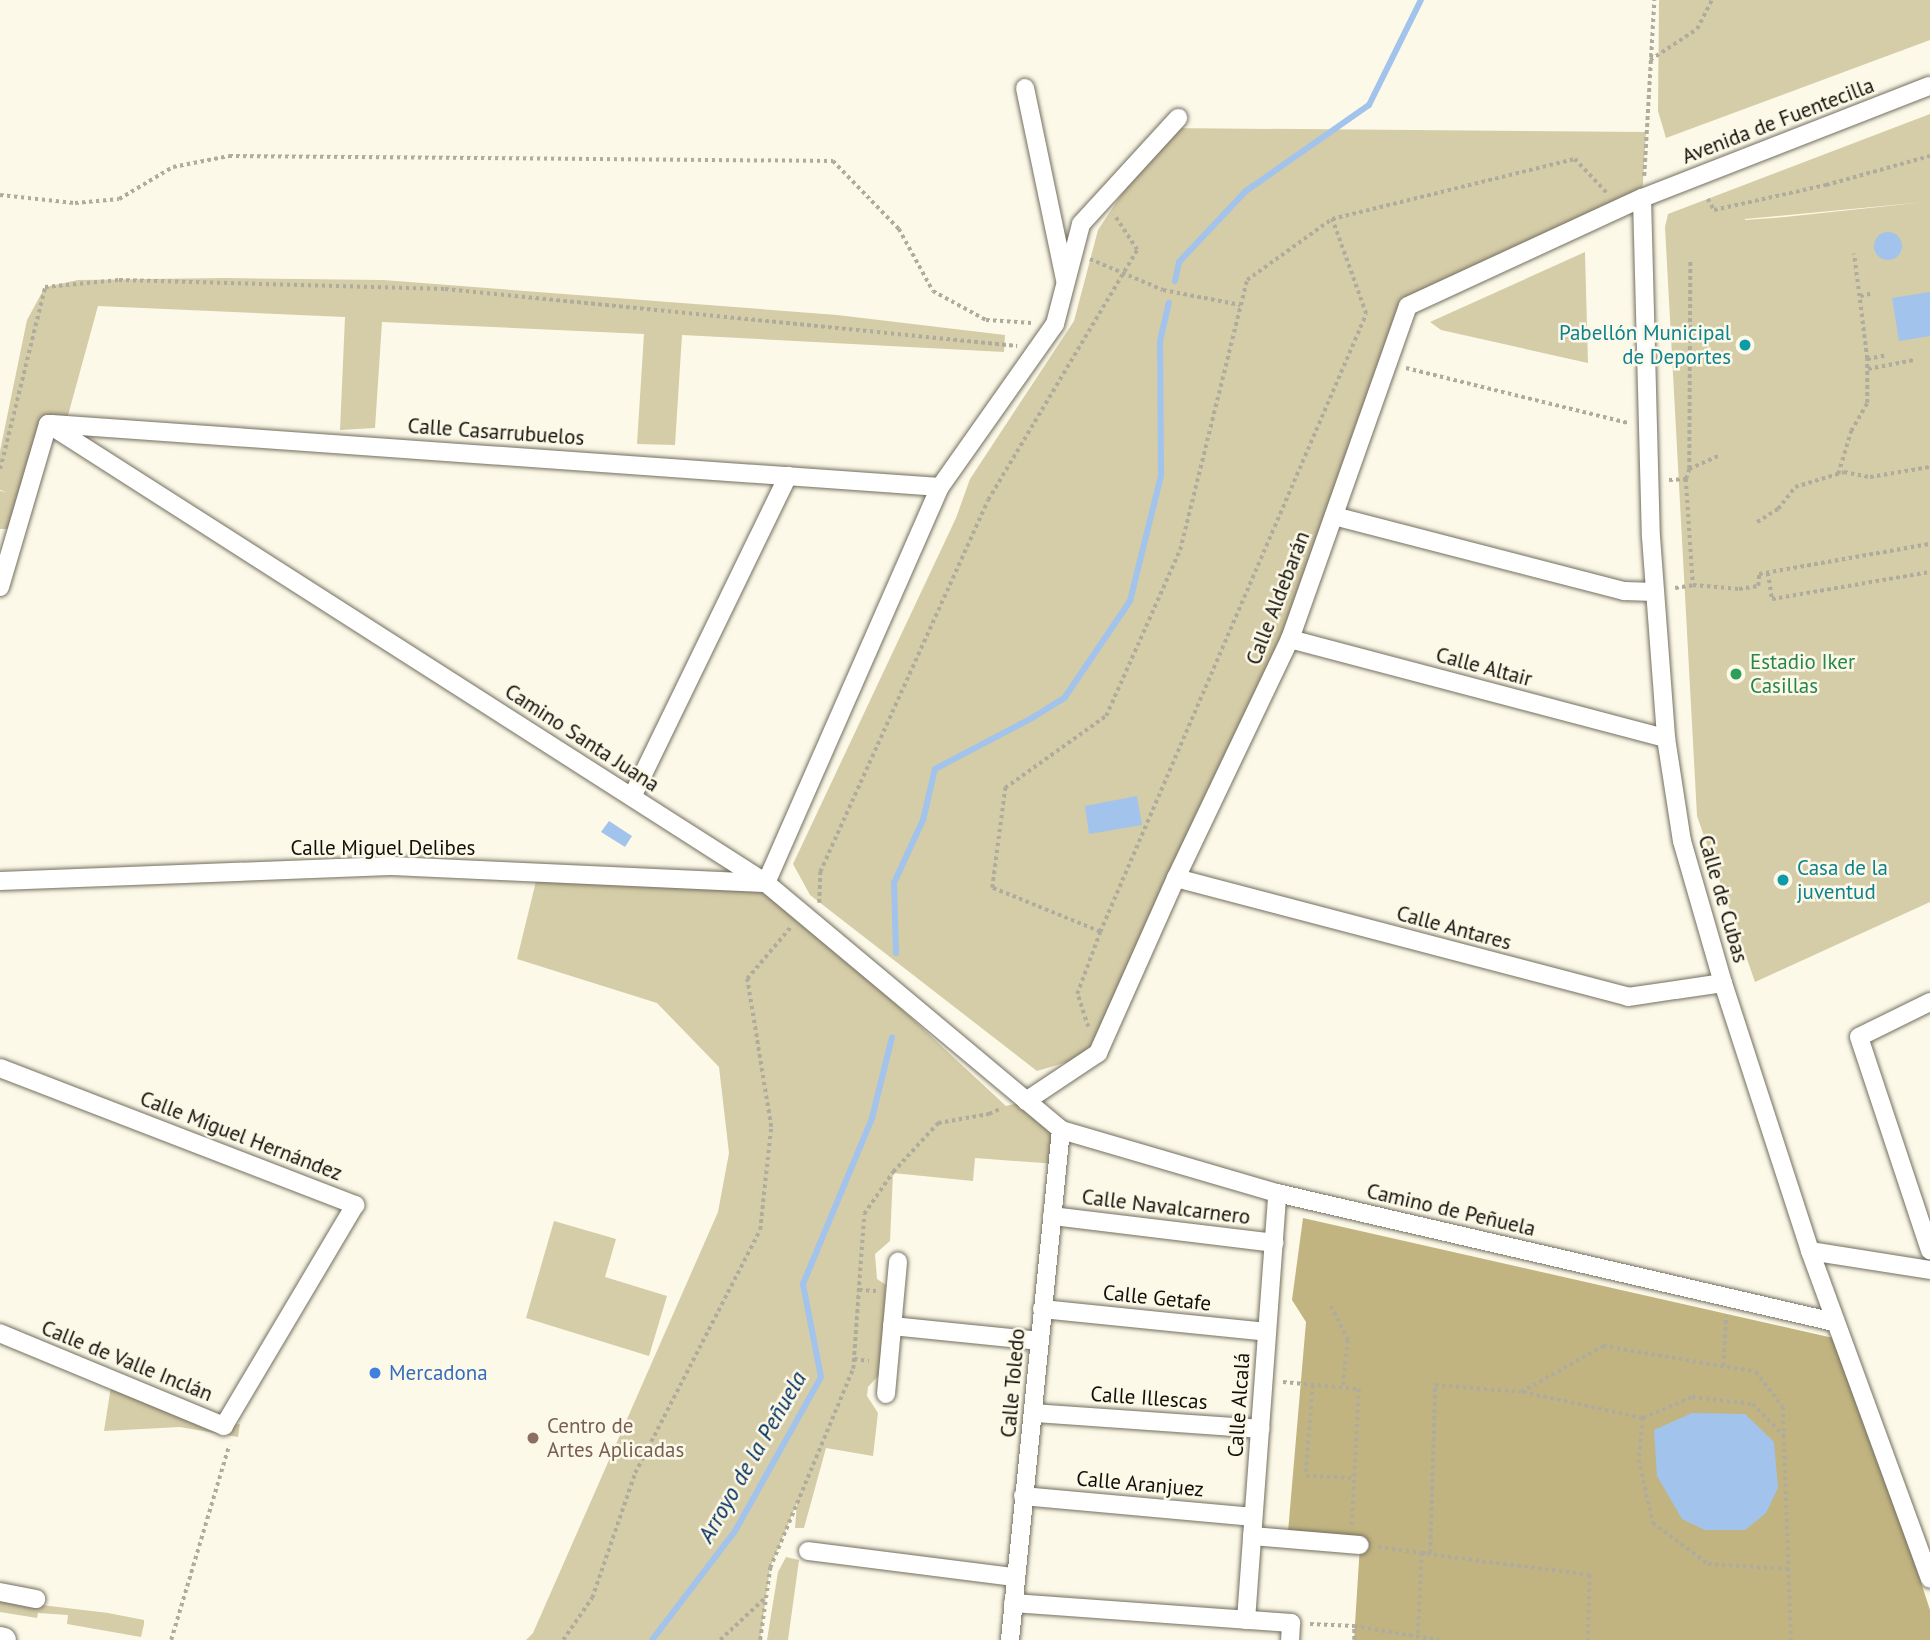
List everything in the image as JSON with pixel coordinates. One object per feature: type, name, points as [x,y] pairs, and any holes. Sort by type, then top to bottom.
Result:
[{"type":"street","name":"Avenida de Fuentecilla","points":[[1642,198],[1930,86]]},
{"type":"street","points":[[1025,88],[1065,283]]},
{"type":"street","points":[[765,883],[940,486],[1055,324],[1081,224],[1178,118]]},
{"type":"street","name":"Calle Aldebarán","points":[[1098,1053],[1176,878],[1290,639],[1408,306],[1642,198]]},
{"type":"street","name":"Calle de Cubas","points":[[1642,198],[1655,592],[1666,738],[1682,841],[1723,983],[1810,1251],[1930,1580]]},
{"type":"street","points":[[0,587],[6,547],[48,424]]},
{"type":"street","name":"Camino Santa Juana","points":[[48,424],[765,883],[1061,1130]]},
{"type":"street","name":"Calle Casarrubuelos","points":[[48,424],[940,486]]},
{"type":"street","points":[[632,797],[788,476]]},
{"type":"street","points":[[1334,516],[1624,591],[1655,592]]},
{"type":"street","name":"Calle Altair","points":[[1290,639],[1666,738]]},
{"type":"street","name":"Calle Miguel Delibes","points":[[0,881],[390,866],[765,883]]},
{"type":"street","name":"Calle Antares","points":[[1176,878],[1628,997],[1723,983]]},
{"type":"street","points":[[1930,1002],[1859,1037],[1930,1251]]},
{"type":"street","points":[[1026,1101],[1098,1053]]},
{"type":"street","name":"Calle Miguel Hernández","points":[[0,1068],[355,1205],[295,1306]]},
{"type":"street","name":"Camino de Peñuela","points":[[1061,1130],[1278,1193],[1834,1322]]},
{"type":"street","name":"Calle Toledo","points":[[1010,1640],[1061,1130]]},
{"type":"street","name":"Calle Alcalá","points":[[1246,1620],[1278,1193]]},
{"type":"street","name":"Calle Navalcarnero","points":[[1052,1216],[1273,1243]]},
{"type":"street","points":[[1810,1251],[1930,1270]]},
{"type":"street","points":[[886,1394],[898,1262]]},
{"type":"street","name":"Calle de Valle Inclán","points":[[0,1334],[224,1426],[295,1306]]},
{"type":"street","name":"Calle Getafe","points":[[1042,1310],[1267,1332]]},
{"type":"street","points":[[892,1326],[1040,1342]]},
{"type":"street","name":"Calle Illescas","points":[[1034,1413],[1260,1429]]},
{"type":"street","name":"Calle Aranjuez","points":[[1023,1496],[1253,1517]]},
{"type":"street","points":[[1252,1536],[1356,1545]]},
{"type":"street","points":[[808,1551],[1015,1577]]},
{"type":"street","points":[[0,1592],[36,1599]]},
{"type":"street","points":[[1013,1603],[1246,1620],[1290,1631]]},
{"type":"path","points":[[1642,198],[1654,0]]},
{"type":"path","points":[[1650,60],[1697,29],[1712,0]]},
{"type":"path","points":[[0,195],[75,203],[119,199],[173,167],[229,156],[833,161],[900,229],[933,291],[986,320],[1055,324]]},
{"type":"path","points":[[1708,199],[1714,210],[1826,186],[1930,156]]},
{"type":"path","points":[[1100,932],[992,888],[1005,788],[1106,716],[1180,550],[1247,280],[1332,219],[1575,159],[1622,208]]},
{"type":"path","points":[[818,926],[820,872],[988,500],[1138,250],[1104,198]]},
{"type":"path","points":[[1098,1053],[1077,994],[1100,932],[1366,314],[1332,219]]},
{"type":"path","points":[[1074,253],[1163,290],[1241,305]]},
{"type":"path","points":[[1838,474],[1851,431],[1867,403],[1868,369],[1854,254]]},
{"type":"path","points":[[1690,262],[1689,469],[1686,480],[1693,585]]},
{"type":"path","points":[[0,470],[45,287],[119,280],[445,289],[1037,348]]},
{"type":"path","points":[[1860,296],[1874,293]]},
{"type":"path","points":[[1867,359],[1887,355]]},
{"type":"path","points":[[1868,369],[1914,360]]},
{"type":"path","points":[[1388,363],[1648,428]]},
{"type":"path","points":[[1689,469],[1720,455]]},
{"type":"path","points":[[1757,522],[1778,509],[1795,487],[1838,474],[1870,477],[1930,467]]},
{"type":"path","points":[[1650,481],[1686,480]]},
{"type":"path","points":[[1655,592],[1693,585],[1739,589],[1758,586],[1759,574],[1930,544]]},
{"type":"path","points":[[1768,572],[1772,598],[1930,572]]},
{"type":"path","points":[[563,1640],[592,1598],[635,1473],[760,1230],[771,1127],[747,979],[790,928]]},
{"type":"path","points":[[760,1640],[770,1568],[853,1369],[864,1214],[892,1172],[938,1123],[989,1114],[1026,1101]]},
{"type":"path","points":[[1723,1366],[1727,1297]]},
{"type":"path","points":[[1331,1306],[1348,1340],[1343,1388]]},
{"type":"path","points":[[1521,1392],[1603,1346],[1756,1372],[1783,1407],[1791,1640]]},
{"type":"path","points":[[1264,1380],[1359,1389],[1354,1478],[1356,1545],[1590,1575],[1588,1640]]},
{"type":"path","points":[[1312,1385],[1306,1476],[1354,1478]]},
{"type":"path","points":[[1422,1553],[1430,1553],[1435,1385],[1521,1392],[1643,1418],[1692,1397],[1753,1404],[1784,1437]]},
{"type":"path","points":[[1643,1418],[1639,1460],[1653,1523],[1707,1564],[1789,1569]]},
{"type":"path","points":[[171,1640],[232,1435],[224,1426]]},
{"type":"path","points":[[1418,1636],[1422,1553]]},
{"type":"path","points":[[720,1640],[766,1597]]},
{"type":"path","points":[[1353,1640],[1354,1626]]},
{"type":"path","points":[[1290,1631],[1354,1626],[1439,1640]]},
{"type":"shaded area","points":[[1659,0],[1930,0],[1930,40],[1666,138],[1658,111]]},
{"type":"shaded area","points":[[1930,114],[1930,902],[1755,982],[1697,816],[1665,227],[1668,214]],"holes":[[[1925,202],[1785,217],[1745,220]]]},
{"type":"shaded area","points":[[1165,128],[1646,132],[1642,198],[1408,306],[1290,639],[1098,1053],[1037,1071],[810,895],[793,864],[956,518],[970,479],[1074,321],[1098,230]]},
{"type":"shaded area","points":[[1585,252],[1588,363],[1441,330],[1430,322]]},
{"type":"shaded area","points":[[78,280],[383,280],[837,315],[1005,335],[1004,352],[682,335],[675,445],[637,444],[644,334],[382,322],[375,428],[340,430],[345,317],[98,306],[67,419],[48,424],[9,529],[0,529],[0,491],[7,492],[0,490],[0,451],[27,320],[45,287]]},
{"type":"shaded area","points":[[538,873],[766,883],[1006,1106],[1026,1101],[1061,1130],[1057,1164],[975,1158],[973,1181],[893,1173],[890,1241],[875,1254],[877,1279],[886,1285],[879,1375],[868,1387],[867,1396],[878,1413],[873,1456],[826,1448],[804,1528],[795,1528],[797,1503],[770,1568],[760,1640],[526,1640],[533,1633],[718,1212],[729,1153],[719,1067],[657,1003],[517,959]]},
{"type":"shaded area","points":[[1303,1218],[1842,1340],[1930,1610],[1930,1640],[1354,1640],[1360,1545],[1288,1532],[1306,1322],[1292,1300]]},
{"type":"shaded area","points":[[554,1221],[616,1239],[605,1277],[667,1296],[649,1356],[526,1318]]},
{"type":"shaded area","points":[[112,1380],[224,1426],[240,1424],[238,1437],[180,1427],[104,1431]]},
{"type":"shaded area","points":[[786,1557],[799,1560],[788,1640],[767,1640],[778,1572]]},
{"type":"shaded area","points":[[0,1600],[108,1613],[144,1620],[144,1624],[141,1637],[67,1624],[68,1615],[38,1613],[37,1618],[0,1612]]},
{"type":"water","points":[[1888,232],[1898,236],[1902,246],[1898,256],[1888,260],[1878,256],[1874,246],[1878,236]]},
{"type":"water","points":[[1930,292],[1930,336],[1899,341],[1892,298]]},
{"type":"water","points":[[1137,796],[1142,825],[1089,834],[1085,806]]},
{"type":"water","points":[[609,821],[632,836],[625,847],[601,832]]},
{"type":"water","points":[[1692,1413],[1745,1414],[1774,1442],[1778,1488],[1766,1513],[1745,1530],[1705,1530],[1682,1519],[1657,1476],[1654,1430]]},
{"type":"waterway","name":"Arroyo de la Peñuela","points":[[1175,281],[1179,262],[1246,191],[1369,105],[1421,0]]},
{"type":"waterway","name":"Arroyo de la Peñuela","points":[[896,953],[894,883],[923,820],[935,769],[1032,718],[1065,697],[1130,601],[1161,476],[1160,341],[1169,303]]},
{"type":"waterway","name":"Arroyo de la Peñuela","points":[[652,1640],[735,1531],[821,1377],[803,1284],[872,1118],[892,1037]]},
{"type":"place","name":"Pabellón Municipal de Deportes","points":[[1745,345]]},
{"type":"place","name":"Estadio Iker Casillas","points":[[1736,674]]},
{"type":"place","name":"Casa de la juventud","points":[[1783,880]]},
{"type":"place","name":"Mercadona","points":[[375,1373]]},
{"type":"place","name":"Centro de Artes Aplicadas","points":[[533,1438]]}]
